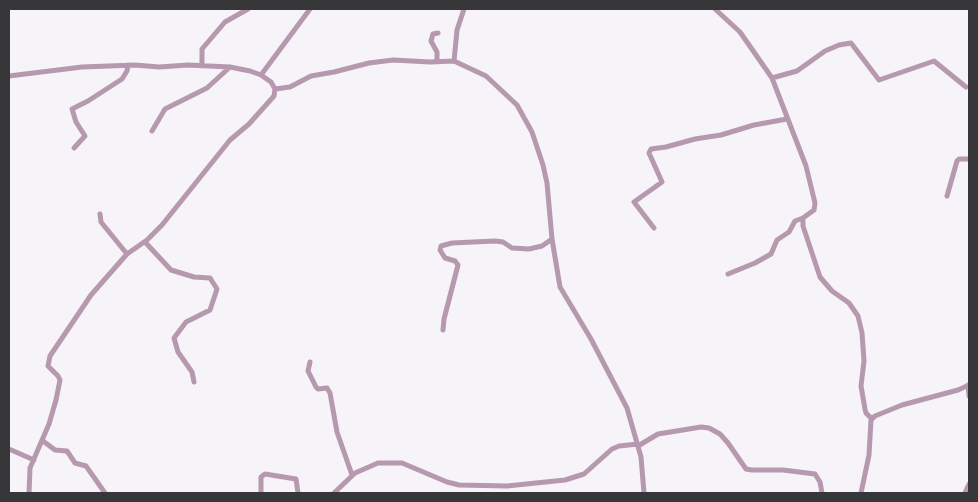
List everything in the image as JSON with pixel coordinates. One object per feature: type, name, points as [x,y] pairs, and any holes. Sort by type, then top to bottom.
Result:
[{"type":"street","points":[[202,66],[202,49],[228,20],[248,9]]},
{"type":"street","points":[[261,75],[310,9]]},
{"type":"street","points":[[454,60],[457,30],[464,9]]},
{"type":"street","points":[[715,9],[740,32],[772,78],[806,166],[815,203],[814,210],[803,218],[795,220],[789,232],[777,240],[771,254],[728,274]]},
{"type":"street","points":[[437,61],[437,52],[431,41],[433,34],[438,33]]},
{"type":"street","points":[[772,78],[797,71],[825,51],[839,45],[851,43],[879,80],[934,61],[966,87]]},
{"type":"street","points":[[275,89],[290,87],[312,76],[369,63],[393,60],[454,60],[486,76],[520,110],[532,132],[543,164],[560,287],[623,400],[641,457],[644,493]]},
{"type":"street","points":[[74,148],[85,136],[76,122],[72,109],[122,79],[128,65]]},
{"type":"street","points":[[9,76],[82,67],[128,65],[159,67],[230,66],[250,70],[261,75],[271,82],[275,89],[274,96],[249,124],[230,140],[162,225],[145,242],[127,254],[91,295],[50,356],[48,366],[60,380],[56,400],[43,440],[30,471],[29,493]]},
{"type":"street","points":[[152,131],[165,109],[207,88],[230,66]]},
{"type":"street","points":[[654,228],[634,202],[662,182],[649,153],[651,148],[666,147],[695,139],[722,136],[754,125],[787,119]]},
{"type":"street","points":[[948,196],[957,161],[969,160]]},
{"type":"street","points":[[100,214],[102,222],[127,254]]},
{"type":"street","points":[[803,218],[803,226],[820,276],[832,291],[849,303],[858,316],[862,333],[864,360],[861,386],[866,413],[872,419]]},
{"type":"street","points":[[443,330],[458,265],[455,261],[442,255],[441,246],[452,243],[495,241],[503,242],[512,248],[529,249],[546,244],[552,239]]},
{"type":"street","points":[[145,242],[171,270],[194,277],[210,278],[217,289],[210,310],[186,322],[174,338],[178,352],[192,372],[194,382]]},
{"type":"street","points":[[310,362],[308,371],[316,387],[318,389],[327,388],[330,392],[337,432],[352,475]]},
{"type":"street","points":[[861,493],[869,455],[872,419],[880,412],[958,390],[969,385],[969,396]]},
{"type":"street","points":[[334,493],[352,475],[361,469],[378,463],[397,462],[454,485],[507,486],[565,480],[582,475],[612,449],[619,446],[638,445],[658,434],[701,426],[720,434],[746,469],[783,470],[815,474],[820,482],[822,493]]},
{"type":"street","points":[[43,440],[56,450],[67,451],[76,463],[86,466],[105,493]]},
{"type":"street","points":[[9,449],[34,460]]},
{"type":"street","points":[[261,493],[261,477],[265,474],[296,479],[298,493]]},
{"type":"street","points":[[965,493],[969,484]]},
{"type":"street","points":[[504,493],[507,486]]}]
